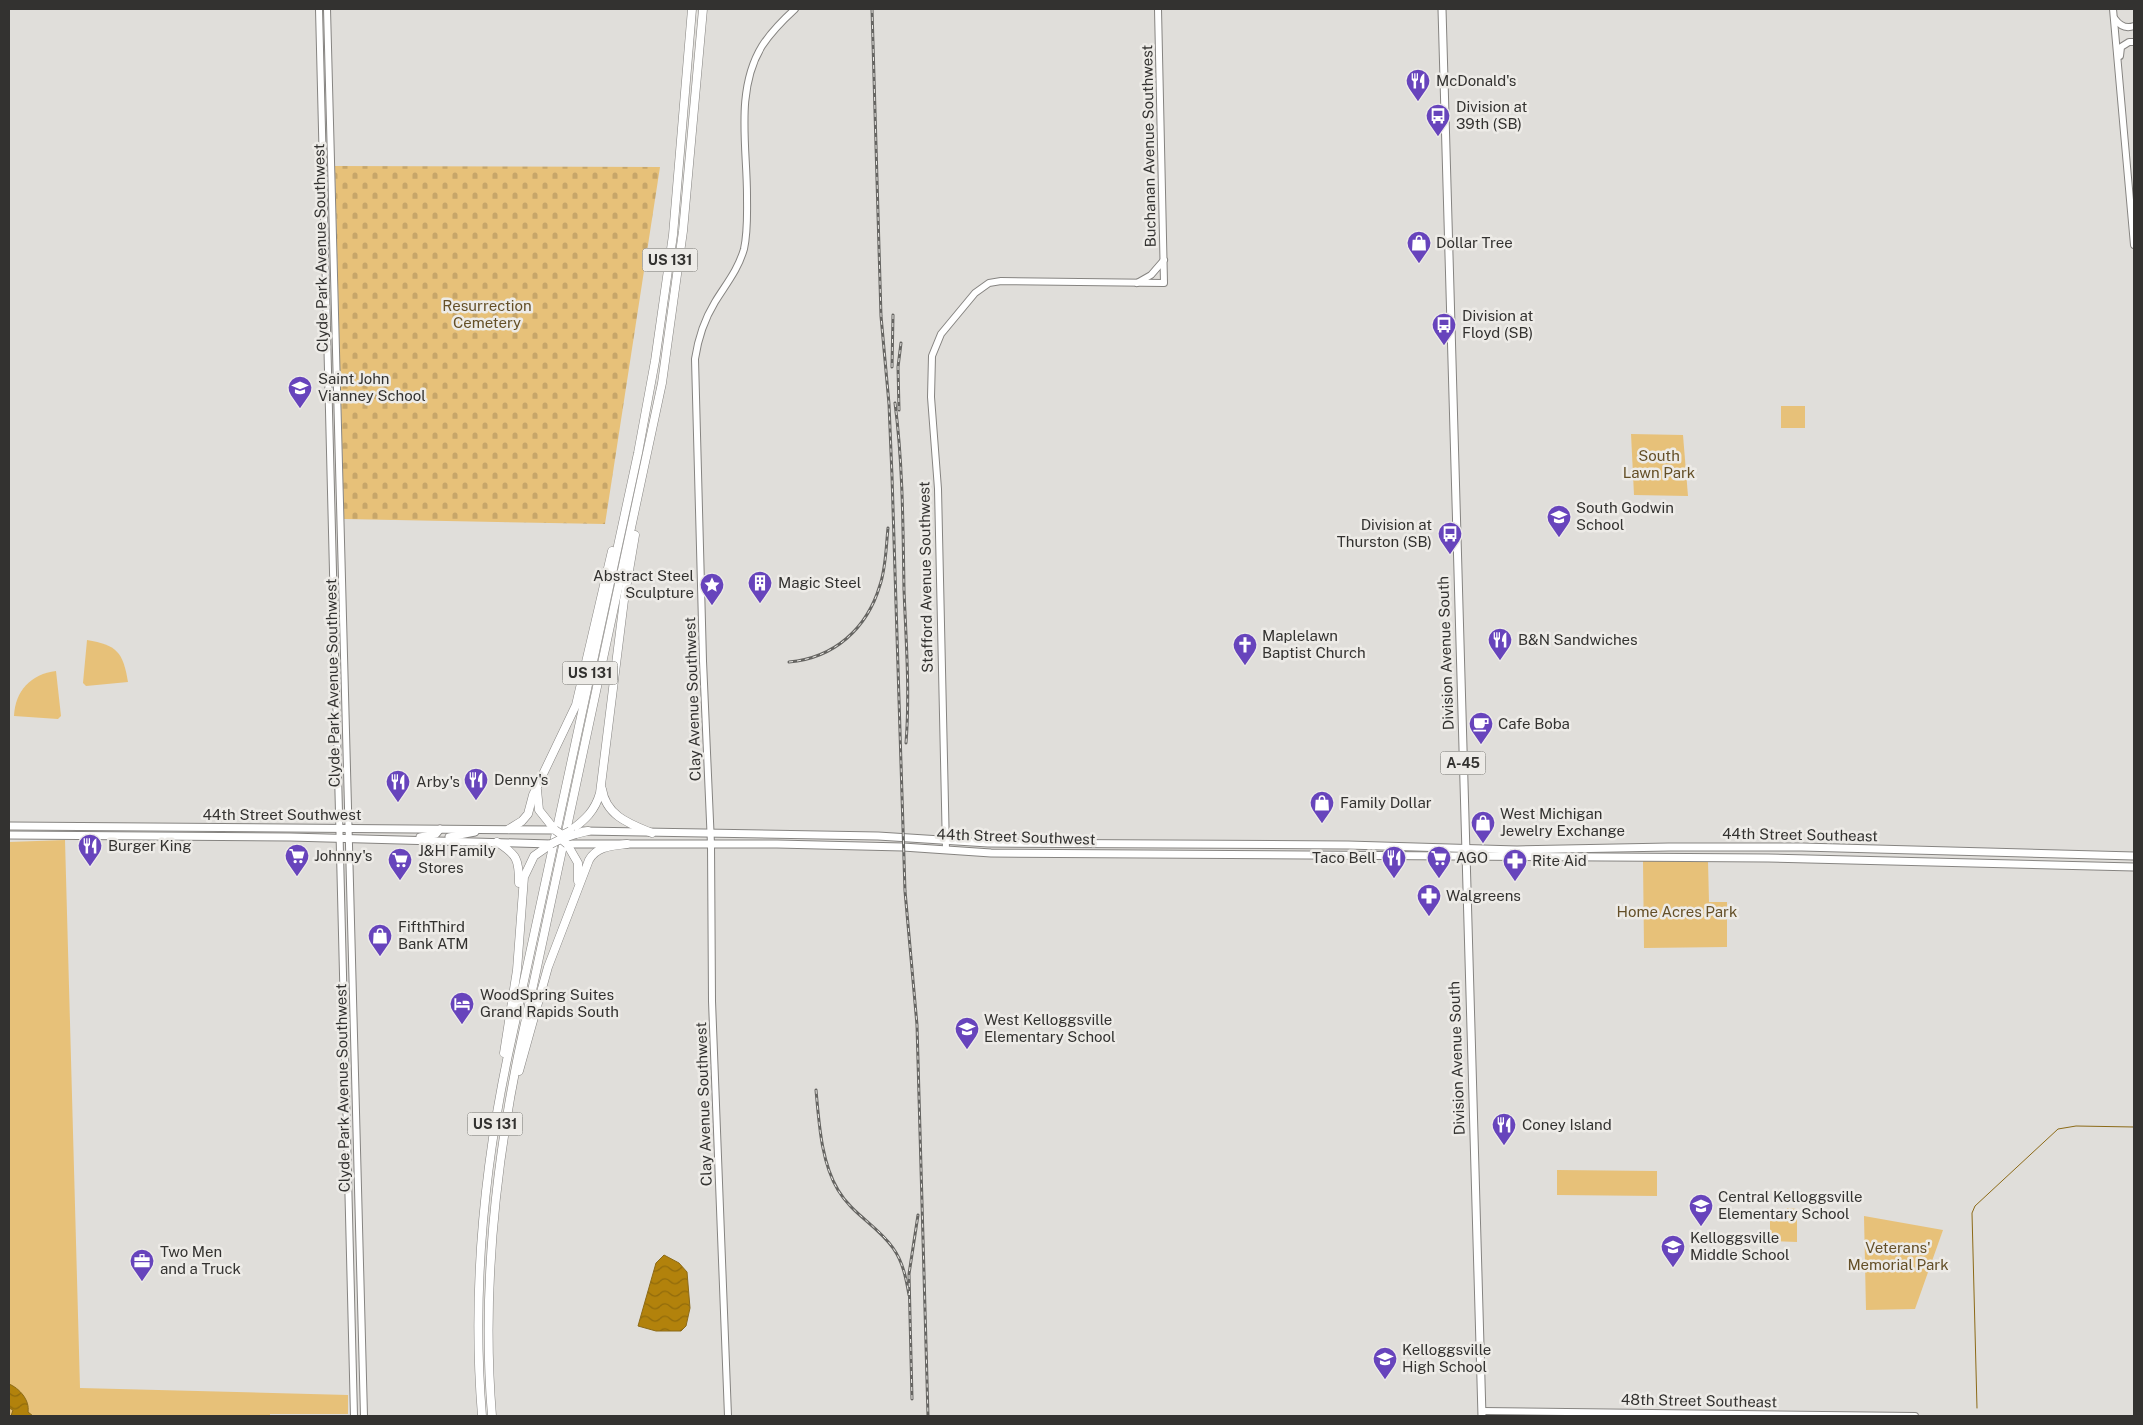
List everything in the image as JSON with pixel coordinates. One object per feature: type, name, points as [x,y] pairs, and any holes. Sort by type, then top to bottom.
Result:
[{"type":"highway","name":"US 131","points":[[482,1416],[478,1300],[482,1227],[491,1144],[510,1046],[646,411],[666,291],[675,218],[692,9]]},
{"type":"highway","name":"US 131","points":[[492,1416],[488,1350],[489,1285],[495,1191],[506,1113],[662,383],[679,272],[690,170],[703,9]]},
{"type":"highway","points":[[644,474],[624,600],[603,776],[603,792],[605,800],[612,810],[625,822],[652,833]]},
{"type":"highway","points":[[509,829],[522,821],[528,814],[533,795],[576,705],[607,570],[626,509]]},
{"type":"highway","points":[[520,910],[526,870],[531,861],[546,846],[575,830],[589,816],[595,807],[603,776]]},
{"type":"highway","points":[[537,788],[539,810],[561,837],[578,863],[579,872],[573,900]]},
{"type":"highway","points":[[575,830],[588,831]]},
{"type":"highway","points":[[491,1144],[517,970],[520,910],[519,864],[513,853],[497,842]]},
{"type":"highway","points":[[506,1113],[546,974],[573,900],[594,853],[606,847],[627,844]]},
{"type":"main road","name":"Division Avenue South","points":[[1442,9],[1464,848],[1482,1414]]},
{"type":"main road","name":"44th Street Southwest","points":[[9,826],[509,829],[627,844],[888,847],[991,853],[1465,857]]},
{"type":"main road","points":[[413,840],[436,834],[440,829]]},
{"type":"main road","points":[[441,840],[482,829]]},
{"type":"main road","name":"44th Street Southwest","points":[[588,831],[862,835],[988,843],[1315,844],[1464,848]]},
{"type":"main road","name":"44th Street Southwest","points":[[9,835],[441,840],[546,846]]},
{"type":"main road","points":[[1099,854],[1101,848],[1123,843]]},
{"type":"main road","points":[[1280,855],[1292,848],[1293,844]]},
{"type":"main road","points":[[1307,855],[1315,844]]},
{"type":"main road","points":[[1336,856],[1344,851],[1348,845]]},
{"type":"main road","points":[[1747,858],[1755,853],[1757,847]]},
{"type":"main road","name":"44th Street Southeast","points":[[1464,848],[1517,850],[1779,847],[2134,856]]},
{"type":"main road","points":[[1768,858],[1773,850],[1779,847]]},
{"type":"main road","points":[[1974,864],[1983,862],[1988,853]]},
{"type":"main road","points":[[2053,866],[2057,859],[2066,854]]},
{"type":"main road","points":[[2097,866],[2100,859],[2108,855]]},
{"type":"main road","name":"44th Street Southeast","points":[[1465,857],[1768,858],[2053,866],[2134,866]]},
{"type":"street","name":"Clyde Park Avenue Southwest","points":[[319,9],[354,1416]]},
{"type":"street","name":"Clyde Park Avenue Southwest","points":[[328,9],[364,1416]]},
{"type":"street","name":"Clay Avenue Southwest","points":[[728,1416],[712,1001],[710,834],[703,661],[695,359],[702,327],[714,303],[736,270],[744,245],[747,224],[745,106],[748,81],[763,45],[795,9]]},
{"type":"street","name":"Buchanan Avenue Southwest","points":[[1158,9],[1164,283]]},
{"type":"street","points":[[2113,9],[2134,245]]},
{"type":"street","points":[[2114,18],[2118,24],[2134,26]]},
{"type":"street","points":[[2118,65],[2121,47],[2129,42],[2134,42]]},
{"type":"street","points":[[2127,155],[2134,164]]},
{"type":"street","points":[[2130,194],[2134,185]]},
{"type":"street","points":[[1137,283],[1152,274],[1164,260]]},
{"type":"street","name":"Stafford Avenue Southwest","points":[[946,850],[938,489],[931,366],[937,340],[979,289],[995,281],[1164,283]]},
{"type":"street","points":[[347,1134],[354,1135],[358,1154]]},
{"type":"street","name":"48th Street Southeast","points":[[1482,1414],[1915,1416]]},
{"type":"green space","name":"Resurrection Cemetery","points":[[335,166],[660,167],[605,524],[344,519]]},
{"type":"green space","points":[[1781,406],[1805,406],[1805,428],[1781,428]]},
{"type":"green space","name":"South Lawn Park","points":[[1631,434],[1683,435],[1688,496],[1634,495]]},
{"type":"green space","points":[[87,640],[105,644],[117,652],[124,663],[128,682],[86,686],[83,683]]},
{"type":"green space","points":[[56,671],[61,716],[58,719],[14,716],[17,699],[26,685],[39,676]]},
{"type":"green space","points":[[65,840],[80,1388],[348,1395],[348,1414],[270,1414],[270,1416],[9,1416],[9,842]]},
{"type":"green space","name":"Home Acres Park","points":[[1643,861],[1708,861],[1709,902],[1727,902],[1727,947],[1644,948]]},
{"type":"green space","points":[[1557,1170],[1657,1171],[1657,1196],[1557,1195]]},
{"type":"green space","points":[[1787,1208],[1797,1209],[1797,1242],[1770,1241],[1770,1211],[1786,1211]]},
{"type":"green space","name":"Veterans' Memorial Park","points":[[1864,1216],[1943,1230],[1915,1309],[1866,1310]]},
{"type":"water","points":[[664,1255],[679,1263],[687,1272],[690,1308],[686,1326],[681,1331],[656,1331],[638,1326],[656,1263]]},
{"type":"water","points":[[9,1384],[16,1388],[26,1399],[28,1412],[33,1416],[11,1416],[13,1410],[9,1408]]},
{"type":"waterway","points":[[1977,1408],[1972,1213],[1975,1206],[2058,1129],[2076,1126],[2134,1127]]},
{"type":"railway","points":[[872,9],[881,316],[889,404],[892,476],[905,891],[917,1025],[928,1416]]},
{"type":"railway","points":[[892,367],[893,315]]},
{"type":"railway","points":[[899,410],[898,367],[901,343]]},
{"type":"railway","points":[[895,403],[902,496],[908,686],[906,743]]},
{"type":"railway","points":[[789,662],[805,659],[834,647],[857,628],[867,615],[882,578],[888,528]]},
{"type":"railway","points":[[816,1090],[824,1154],[832,1179],[850,1206],[880,1233],[893,1248],[902,1265],[909,1295]]},
{"type":"railway","points":[[912,1399],[909,1274],[918,1215]]},
{"type":"place","name":"McDonald's","points":[[1418,102]]},
{"type":"place","name":"Division at 39th (SB)","points":[[1438,137]]},
{"type":"place","name":"Dollar Tree","points":[[1419,264]]},
{"type":"place","name":"Division at Floyd (SB)","points":[[1444,346]]},
{"type":"place","name":"Saint John Vianney School","points":[[300,409]]},
{"type":"place","name":"South Godwin School","points":[[1559,538]]},
{"type":"place","name":"Division at Thurston (SB)","points":[[1450,555]]},
{"type":"place","name":"Magic Steel","points":[[760,604]]},
{"type":"place","name":"Abstract Steel Sculpture","points":[[712,606]]},
{"type":"place","name":"B&N Sandwiches","points":[[1500,661]]},
{"type":"place","name":"Maplelawn Baptist Church","points":[[1245,666]]},
{"type":"place","name":"Cafe Boba","points":[[1481,745]]},
{"type":"place","name":"Denny's","points":[[476,801]]},
{"type":"place","name":"Arby's","points":[[398,803]]},
{"type":"place","name":"Family Dollar","points":[[1322,824]]},
{"type":"place","name":"West Michigan Jewelry Exchange","points":[[1483,844]]},
{"type":"place","name":"Burger King","points":[[90,867]]},
{"type":"place","name":"Johnny's","points":[[297,877]]},
{"type":"place","name":"Taco Bell","points":[[1394,879]]},
{"type":"place","name":"AGO","points":[[1439,879]]},
{"type":"place","name":"J&H Family Stores","points":[[400,881]]},
{"type":"place","name":"Rite Aid","points":[[1515,882]]},
{"type":"place","name":"Walgreens","points":[[1429,917]]},
{"type":"place","name":"FifthThird Bank ATM","points":[[380,957]]},
{"type":"place","name":"WoodSpring Suites Grand Rapids South","points":[[462,1025]]},
{"type":"place","name":"West Kelloggsville Elementary School","points":[[967,1050]]},
{"type":"place","name":"Coney Island","points":[[1504,1146]]},
{"type":"place","name":"Central Kelloggsville Elementary School","points":[[1701,1227]]},
{"type":"place","name":"Kelloggsville Middle School","points":[[1673,1268]]},
{"type":"place","name":"Two Men and a Truck","points":[[142,1282]]},
{"type":"place","name":"Kelloggsville High School","points":[[1385,1380]]}]
